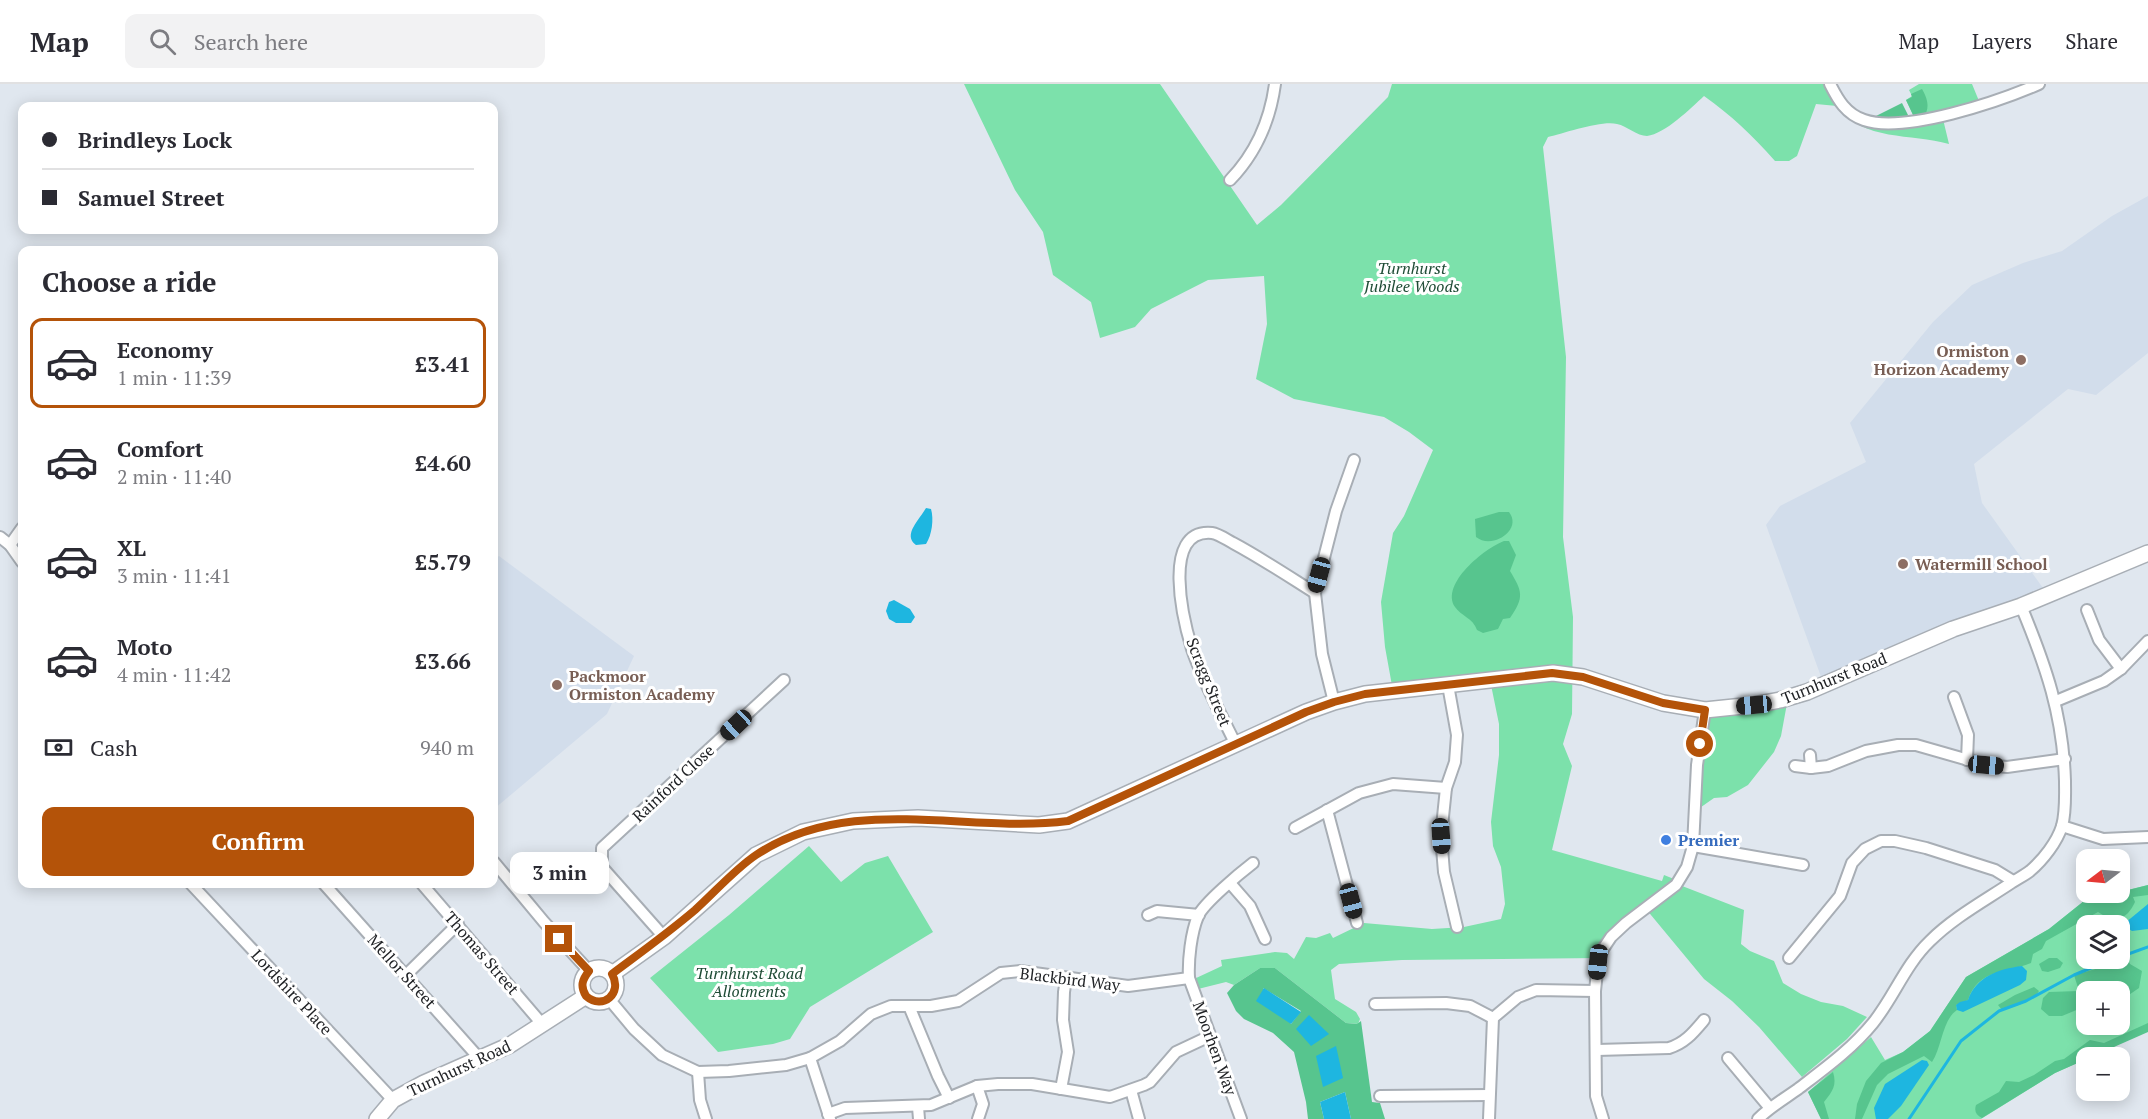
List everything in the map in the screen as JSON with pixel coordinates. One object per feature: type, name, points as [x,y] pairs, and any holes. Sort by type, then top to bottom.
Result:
[{"type":"street","points":[[1230,180],[1242,168],[1261,136],[1271,106],[1275,84]]},
{"type":"street","points":[[1830,84],[1846,110],[1863,120],[1881,124],[1896,124],[1933,118],[1997,100],[2039,84]]},
{"type":"street","points":[[1334,702],[1322,654],[1314,593],[1336,511],[1354,460]]},
{"type":"street","points":[[10,544],[18,533]]},
{"type":"street","name":"Scragg Street","points":[[1236,745],[1192,649],[1179,581],[1183,548],[1190,540],[1198,536],[1214,533],[1246,550],[1314,593]]},
{"type":"street","points":[[0,537],[10,544],[18,556]]},
{"type":"street","name":"Turnhurst Road","points":[[612,974],[664,937],[756,855],[803,832],[853,821],[918,818],[1039,825],[1068,821],[1306,712],[1365,694],[1552,673],[1583,677],[1663,703],[1705,710],[1754,705],[1807,692],[1953,629],[2021,606],[2148,553]]},
{"type":"street","points":[[1758,1119],[1769,1107],[1814,1077],[1847,1050],[1874,1022],[1906,970],[1929,941],[1955,920],[2030,871],[2053,844],[2062,826],[2065,759],[2056,701],[2044,661],[2021,606]]},
{"type":"street","points":[[2092,615],[2099,639],[2121,669]]},
{"type":"street","points":[[2056,701],[2104,681],[2121,669],[2148,641]]},
{"type":"street","name":"Rainford Close","points":[[664,937],[602,867],[602,848],[784,680]]},
{"type":"street","points":[[1448,685],[1457,735],[1455,762],[1446,788],[1441,836],[1444,872],[1457,927]]},
{"type":"street","points":[[1954,697],[1968,735],[1967,760]]},
{"type":"street","points":[[1603,1119],[1596,1096],[1595,991],[1598,962],[1607,943],[1626,923],[1677,884],[1687,867],[1694,846],[1697,765],[1705,710]]},
{"type":"street","points":[[1795,766],[1811,768],[1828,766],[1866,751],[1898,745],[1916,745],[1986,765],[2007,767],[2065,759]]},
{"type":"street","points":[[1810,755],[1811,768]]},
{"type":"street","points":[[1294,828],[1359,793],[1393,784],[1446,788]]},
{"type":"street","points":[[1327,810],[1357,923]]},
{"type":"street","points":[[2062,826],[2103,839],[2148,837]]},
{"type":"street","points":[[1789,958],[1840,896],[1852,863],[1865,849],[1881,841],[1895,841],[1926,848],[1995,870],[2013,881]]},
{"type":"street","points":[[1694,846],[1803,865]]},
{"type":"street","points":[[1189,978],[1188,963],[1199,915],[1253,863]]},
{"type":"street","points":[[498,867],[589,971]]},
{"type":"street","points":[[1230,883],[1250,906],[1265,939]]},
{"type":"street","name":"Lordshire Place","points":[[195,888],[393,1100]]},
{"type":"street","name":"Mellor Street","points":[[328,888],[479,1058]]},
{"type":"street","name":"Thomas Street","points":[[426,888],[542,1024]]},
{"type":"street","points":[[1153,909],[1199,915]]},
{"type":"street","points":[[406,975],[458,924]]},
{"type":"street","points":[[597,968],[612,974],[616,990],[609,999],[596,1002],[586,996],[582,985],[583,978],[589,971],[597,968]]},
{"type":"street","name":"Blackbird Way","points":[[609,999],[634,1029],[662,1055],[698,1072],[729,1071],[786,1065],[810,1058],[840,1041],[871,1014],[891,1005],[931,1006],[958,1001],[1001,973],[1020,971],[1128,986],[1189,978]]},
{"type":"street","name":"Moorhen Way","points":[[1189,978],[1241,1119]]},
{"type":"street","points":[[1061,1089],[1068,1052],[1063,1020],[1066,979]]},
{"type":"street","points":[[1489,1119],[1493,1018],[1518,997],[1536,990],[1595,991]]},
{"type":"street","name":"Turnhurst Road","points":[[393,1100],[424,1083],[510,1045],[586,996]]},
{"type":"street","points":[[1375,1004],[1446,1003],[1470,1006],[1493,1018]]},
{"type":"street","points":[[909,1006],[938,1076],[950,1098]]},
{"type":"street","points":[[1597,1050],[1669,1048],[1689,1038],[1704,1020]]},
{"type":"street","points":[[810,1058],[829,1116],[844,1108],[860,1106],[918,1107],[931,1105],[977,1086],[1032,1084],[1110,1097],[1150,1082],[1176,1052],[1210,1036]]},
{"type":"street","points":[[1728,1058],[1769,1107]]},
{"type":"street","points":[[698,1072],[699,1100],[706,1119]]},
{"type":"street","points":[[977,1086],[982,1104],[978,1119]]},
{"type":"street","points":[[1131,1090],[1139,1119]]},
{"type":"street","points":[[1380,1096],[1489,1095]]},
{"type":"street","points":[[377,1119],[393,1100]]},
{"type":"street","points":[[918,1107],[919,1119]]},
{"type":"shaded area","points":[[2148,196],[2148,353],[2096,395],[2068,389],[1974,464],[1982,503],[2048,595],[1824,685],[1766,525],[1780,506],[1866,462],[1850,423],[1933,322],[1972,285],[2023,263],[2062,251],[2112,216]]},
{"type":"shaded area","name":"Packmoor Ormiston Academy","points":[[498,557],[634,656],[607,714],[498,806]]},
{"type":"green space","name":"Turnhurst Jubilee Woods","points":[[964,84],[1160,84],[1257,225],[1281,205],[1388,97],[1392,84],[1830,84],[1863,120],[1942,115],[1949,144],[1874,131],[1848,118],[1837,106],[1816,104],[1797,156],[1789,161],[1775,161],[1741,126],[1704,96],[1677,120],[1654,134],[1643,136],[1610,123],[1548,137],[1543,147],[1566,357],[1563,537],[1573,617],[1572,714],[1563,744],[1572,766],[1552,850],[1662,881],[1664,875],[1679,881],[1677,884],[1744,910],[1741,944],[1750,951],[1774,961],[1783,983],[1801,994],[1821,1002],[1843,1006],[1867,1017],[1847,1039],[1802,1077],[1759,1027],[1732,1001],[1704,979],[1646,909],[1626,923],[1600,958],[1402,960],[1339,964],[1331,970],[1335,999],[1356,1012],[1360,1019],[1358,1024],[1346,1023],[1275,968],[1260,968],[1234,985],[1226,982],[1198,989],[1194,979],[1222,966],[1221,960],[1275,952],[1287,953],[1294,959],[1306,937],[1316,938],[1330,933],[1333,938],[1364,923],[1432,929],[1464,927],[1501,919],[1505,904],[1501,867],[1493,846],[1491,822],[1499,755],[1499,724],[1490,680],[1393,691],[1385,647],[1381,602],[1393,533],[1404,516],[1433,450],[1384,417],[1294,399],[1256,379],[1267,324],[1264,276],[1208,280],[1151,309],[1135,327],[1100,338],[1091,302],[1053,275],[1043,232],[1015,190]]},
{"type":"green space","points":[[1919,84],[1972,84],[1979,101],[1914,117],[1906,100],[1912,96],[1909,90]]},
{"type":"green space","points":[[1922,89],[1927,102],[1927,112],[1925,115],[1914,117],[1906,100],[1912,97],[1911,94]]},
{"type":"green space","points":[[1902,103],[1911,121],[1874,117]]},
{"type":"green space","points":[[1499,512],[1509,512],[1512,525],[1509,531],[1497,540],[1483,540],[1476,537],[1475,519]]},
{"type":"green space","points":[[1504,541],[1509,541],[1516,555],[1510,571],[1519,589],[1520,599],[1510,618],[1503,619],[1498,629],[1483,633],[1477,630],[1473,623],[1455,607],[1452,598],[1454,588],[1459,578],[1476,559]]},
{"type":"green space","points":[[1788,698],[1781,736],[1774,752],[1748,785],[1727,797],[1714,798],[1694,812],[1705,710]]},
{"type":"green space","name":"Turnhurst Road Allotments","points":[[809,846],[841,882],[865,863],[888,856],[933,932],[810,1007],[790,1039],[773,1044],[718,1052],[650,978],[729,915]]},
{"type":"green space","points":[[2148,885],[2148,1031],[2113,1047],[2076,1047],[2076,1064],[2055,1073],[1981,1119],[1821,1119],[1808,1092],[1871,1037],[1885,1060],[1903,1052],[1930,1031],[1966,977],[2049,929],[2082,903],[2130,903],[2130,890]]},
{"type":"green space","points":[[2148,885],[2148,895],[2133,897],[2135,902],[2125,915],[2103,915],[2098,912],[2093,915],[2076,915],[2076,924],[2046,941],[2042,949],[2033,954],[2031,963],[1986,977],[1973,990],[1968,1000],[1956,1005],[1957,1010],[1948,1020],[1932,1062],[1924,1056],[1888,1074],[1877,1085],[1862,1119],[1855,1119],[1857,1104],[1866,1081],[1881,1063],[1903,1052],[1930,1031],[1966,977],[2049,929],[2082,903],[2130,903],[2130,890]]},
{"type":"green space","points":[[2049,958],[2057,958],[2063,963],[2060,968],[2048,972],[2042,971],[2039,964]]},
{"type":"green space","points":[[2130,964],[2142,971],[2139,988],[2130,994],[2130,981],[2076,981],[2074,975],[2095,969],[2130,969]]},
{"type":"green space","points":[[1260,968],[1275,968],[1346,1023],[1357,1024],[1361,1021],[1372,1102],[1380,1103],[1385,1119],[1351,1119],[1345,1092],[1320,1102],[1324,1119],[1308,1119],[1294,1052],[1273,1033],[1244,1019],[1236,1011],[1227,993],[1234,985]],"holes":[[[1263,988],[1301,1011],[1291,1024]]]},
{"type":"green space","points":[[2034,987],[2039,991],[2036,995],[2017,1006],[2002,1010],[1998,1005],[2015,995]]},
{"type":"green space","points":[[2076,991],[2076,1010],[2062,1016],[2049,1016],[2041,1009],[2043,998],[2049,992]]},
{"type":"green space","points":[[2148,1023],[2148,1032],[2114,1047],[2080,1047],[2090,1040],[2104,1043],[2122,1035],[2130,1035],[2130,1031]]},
{"type":"green space","points":[[2076,1050],[2076,1064],[2055,1073],[1982,1118],[1976,1113],[1976,1105],[1999,1092],[2006,1081],[2019,1082],[2055,1061],[2064,1059]]},
{"type":"green space","points":[[1833,1072],[1835,1081],[1833,1088],[1824,1102],[1829,1119],[1821,1119],[1808,1092]]},
{"type":"water","points":[[926,508],[931,509],[932,513],[931,532],[926,544],[916,545],[912,541],[911,532]]},
{"type":"water","points":[[894,600],[910,609],[915,617],[911,623],[896,623],[889,619],[886,611],[889,602]]},
{"type":"water","points":[[2148,904],[2148,929],[2132,931],[2130,919]]},
{"type":"water","points":[[2022,966],[2027,971],[2026,980],[2020,985],[1963,1012],[1957,1010],[1956,1005],[1968,1000],[1976,985],[1989,975]]},
{"type":"water","points":[[1264,988],[1301,1012],[1291,1024],[1256,1001]]},
{"type":"water","points":[[1309,1015],[1329,1034],[1311,1046],[1296,1029]]},
{"type":"water","points":[[1336,1046],[1343,1078],[1323,1087],[1316,1056]]},
{"type":"water","points":[[1922,1060],[1927,1061],[1929,1065],[1901,1106],[1888,1119],[1876,1119],[1874,1108],[1885,1084]]},
{"type":"water","points":[[1345,1092],[1351,1119],[1324,1119],[1320,1102]]},
{"type":"waterway","points":[[2130,953],[2148,947]]},
{"type":"waterway","points":[[1909,1119],[1961,1041],[1999,1011],[2026,1001],[2088,969]]},
{"type":"place","name":"Ormiston Horizon Academy","points":[[2021,360]]},
{"type":"place","name":"Watermill School","points":[[1903,564]]},
{"type":"place","name":"Packmoor Ormiston Academy","points":[[557,685]]},
{"type":"place","name":"Premier","points":[[1666,840]]},
{"type":"route","points":[[559,939],[589,971],[583,978],[582,985],[586,996],[590,1000],[602,1002],[608,1000],[616,990],[612,974],[664,937],[756,855],[803,832],[853,821],[918,818],[1039,825],[1068,821],[1306,712],[1365,694],[1552,673],[1583,677],[1663,703],[1705,710],[1700,744]]}]
